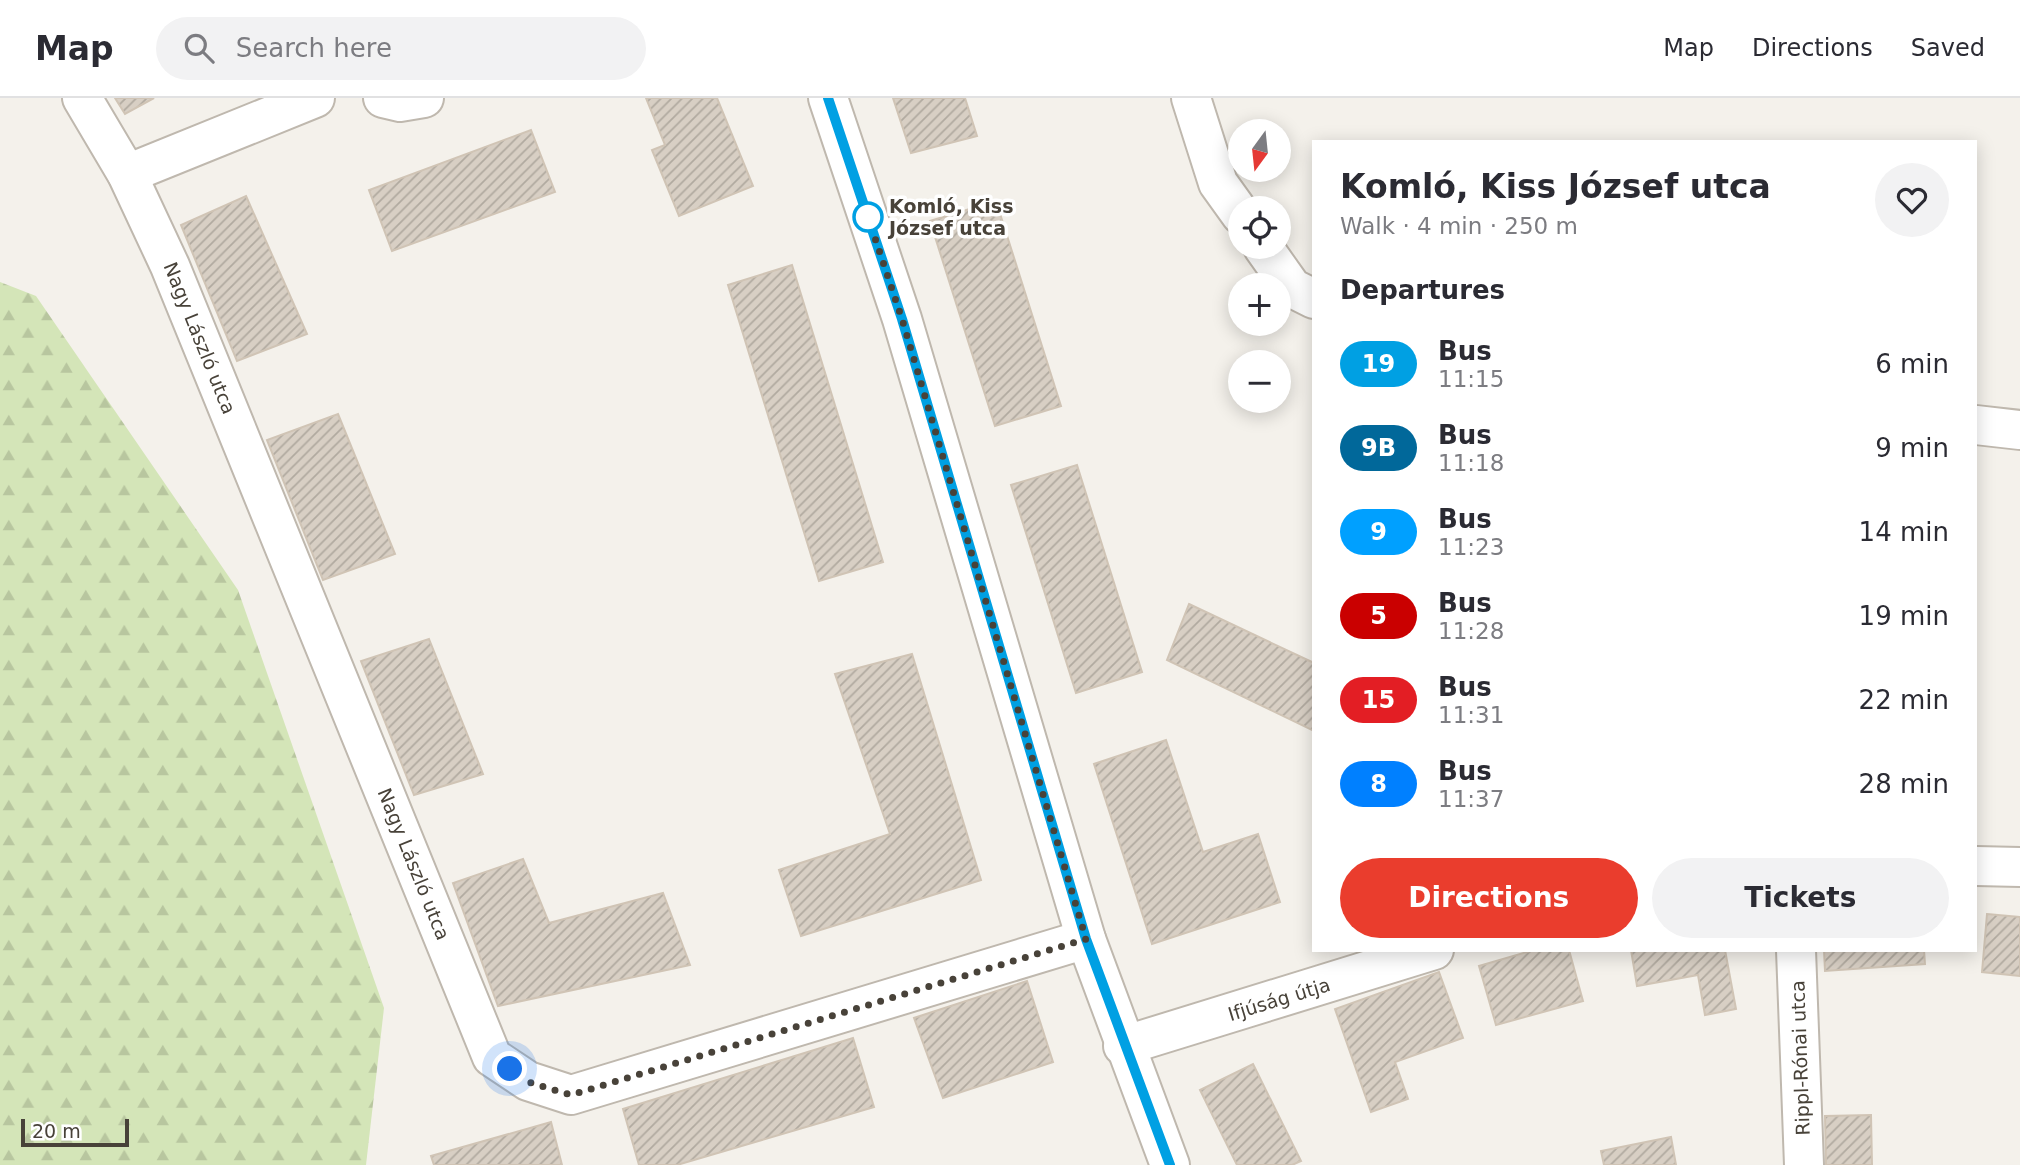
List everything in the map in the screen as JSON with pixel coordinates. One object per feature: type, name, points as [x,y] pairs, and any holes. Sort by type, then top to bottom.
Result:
[{"type":"street","name":"Nagy László utca","points":[[82,98],[127,174],[170,266],[492,1057],[528,1082],[571,1095],[1086,939]]},
{"type":"street","points":[[127,174],[315,98]]},
{"type":"street","points":[[383,98],[400,102],[424,98]]},
{"type":"street","points":[[828,98],[902,319],[1086,939],[1170,1165]]},
{"type":"street","points":[[1191,98],[1218,183],[1228,197]]},
{"type":"street","points":[[1271,259],[1292,288],[1312,298]]},
{"type":"street","points":[[1977,425],[2020,430]]},
{"type":"street","points":[[1977,866],[2020,867]]},
{"type":"street","name":"Ifjúság útja","points":[[1124,1046],[1428,952]]},
{"type":"street","name":"Rippl-Rónai utca","points":[[1796,952],[1804,1165]]},
{"type":"green space","points":[[0,282],[36,296],[238,590],[384,1008],[366,1165],[0,1165]]},
{"type":"building","points":[[115,98],[154,98],[125,114]]},
{"type":"building","points":[[646,98],[717,98],[753,186],[679,216],[652,150],[665,145]]},
{"type":"building","points":[[893,98],[965,98],[977,136],[911,153]]},
{"type":"building","points":[[531,130],[555,192],[392,251],[369,190]]},
{"type":"building","points":[[246,196],[307,334],[237,361],[181,225]]},
{"type":"building","points":[[996,201],[1061,406],[995,426],[930,221]]},
{"type":"building","points":[[792,265],[883,562],[819,581],[728,285]]},
{"type":"building","points":[[338,414],[395,554],[323,580],[267,440]]},
{"type":"building","points":[[1077,465],[1142,672],[1076,693],[1011,485]]},
{"type":"building","points":[[1189,604],[1312,662],[1312,730],[1167,660]]},
{"type":"building","points":[[429,639],[483,774],[414,795],[361,661]]},
{"type":"building","points":[[912,654],[981,880],[801,936],[779,870],[890,834],[835,674]]},
{"type":"building","points":[[1166,740],[1203,852],[1258,834],[1280,902],[1152,944],[1094,764]]},
{"type":"building","points":[[523,859],[549,923],[663,893],[690,965],[498,1006],[453,883]]},
{"type":"building","points":[[1987,914],[2020,917],[2020,976],[1982,972]]},
{"type":"building","points":[[1527,952],[1570,952],[1583,1001],[1496,1025],[1479,966]]},
{"type":"building","points":[[1631,952],[1725,952],[1736,1009],[1705,1015],[1698,975],[1637,986]]},
{"type":"building","points":[[1824,952],[1924,952],[1925,964],[1825,971]]},
{"type":"building","points":[[1439,972],[1463,1038],[1395,1062],[1408,1099],[1371,1112],[1335,1009]]},
{"type":"building","points":[[1027,981],[1053,1062],[943,1098],[914,1018]]},
{"type":"building","points":[[853,1038],[874,1107],[677,1165],[639,1165],[623,1109]]},
{"type":"building","points":[[1253,1064],[1301,1161],[1292,1165],[1237,1165],[1200,1090]]},
{"type":"building","points":[[1871,1115],[1872,1165],[1826,1165],[1825,1116]]},
{"type":"building","points":[[551,1122],[562,1165],[434,1165],[431,1156]]},
{"type":"building","points":[[1671,1137],[1676,1165],[1604,1165],[1601,1151]]},
{"type":"bus line","name":"19","points":[[828,98],[902,319],[1086,939],[1170,1165]]},
{"type":"place","name":"Komló, Kiss József utca","points":[[868,217]]},
{"type":"route","points":[[510,1069],[528,1082],[571,1095],[1086,939],[902,319],[868,217]]}]
